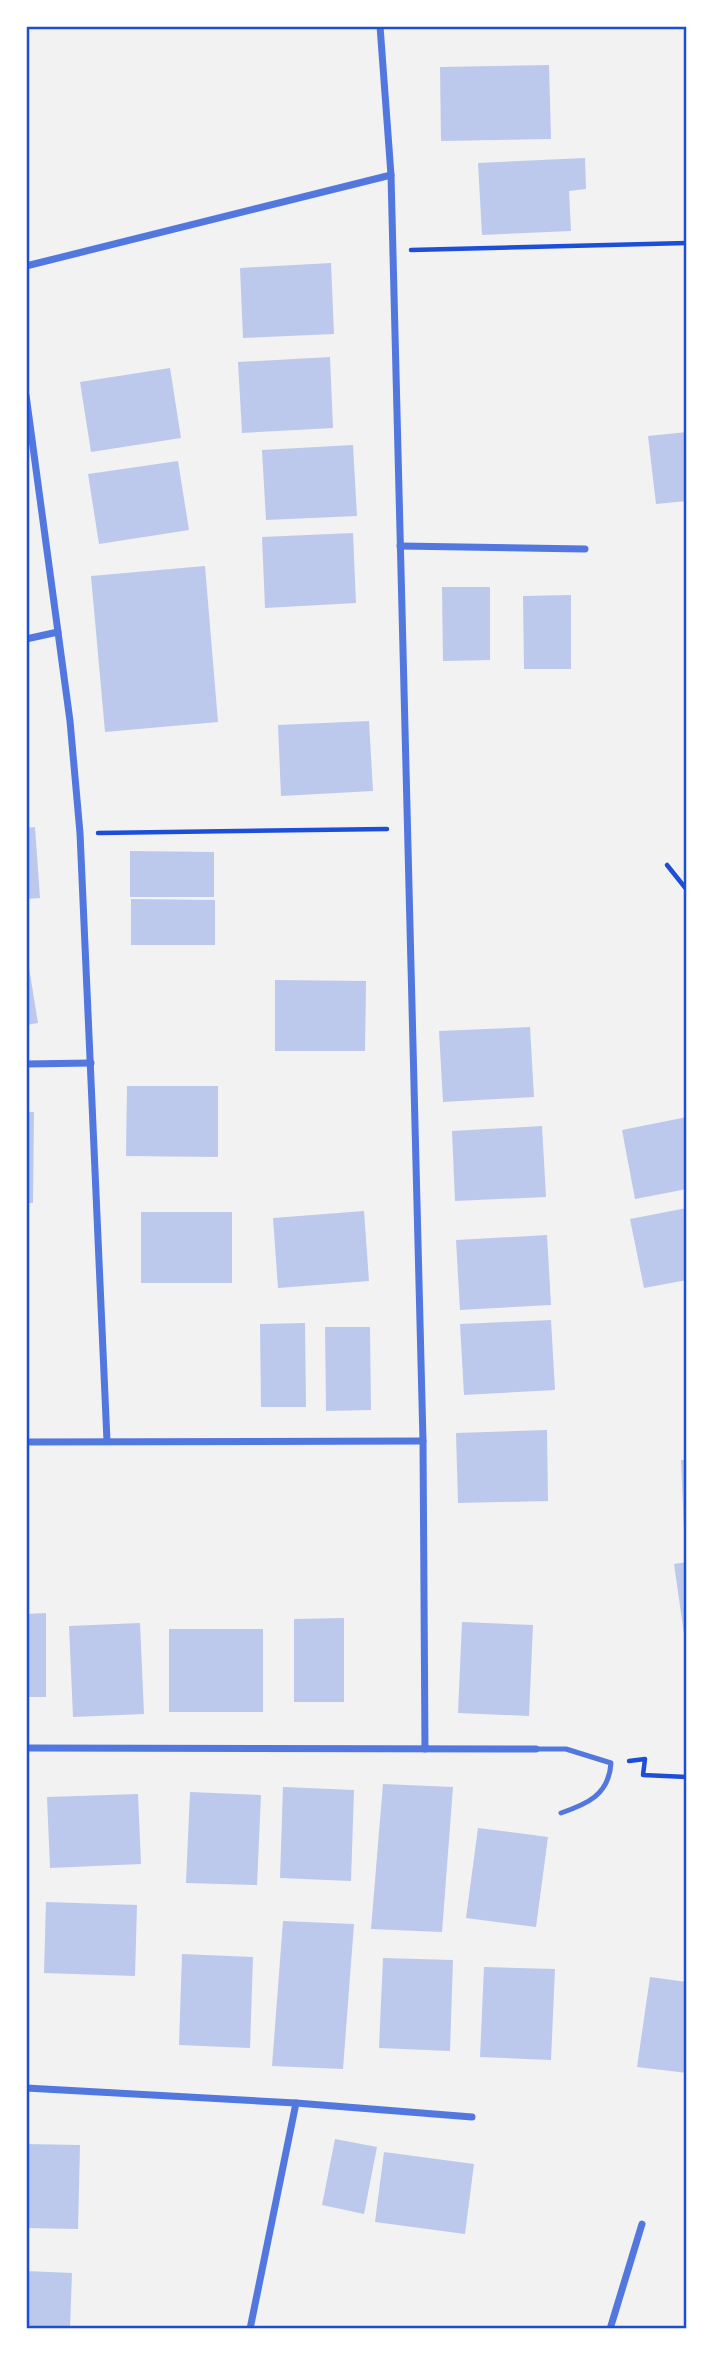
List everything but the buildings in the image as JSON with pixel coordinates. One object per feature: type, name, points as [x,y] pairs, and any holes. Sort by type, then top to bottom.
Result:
[{"type":"street","points":[[380,26],[391,175],[393,251],[423,1441],[425,1749]]},
{"type":"street","points":[[26,266],[391,175]]},
{"type":"street","points":[[26,394],[70,721],[80,833],[107,1441]]},
{"type":"street","points":[[400,546],[585,549]]},
{"type":"street","points":[[26,639],[58,632]]},
{"type":"street","points":[[26,1064],[91,1062]]},
{"type":"street","points":[[26,1442],[423,1441]]},
{"type":"street","points":[[26,1748],[536,1749]]},
{"type":"street","points":[[26,2088],[296,2103],[472,2117]]},
{"type":"street","points":[[250,2329],[296,2103]]},
{"type":"street","points":[[610,2329],[642,2224]]},
{"type":"lane","points":[[536,1749],[566,1749],[611,1763],[610,1779],[588,1804],[561,1812]]},
{"type":"path","points":[[393,251],[687,243]]},
{"type":"path","points":[[80,833],[408,828]]},
{"type":"path","points":[[667,865],[687,890]]},
{"type":"path","points":[[645,1759],[643,1775],[687,1777]]}]
